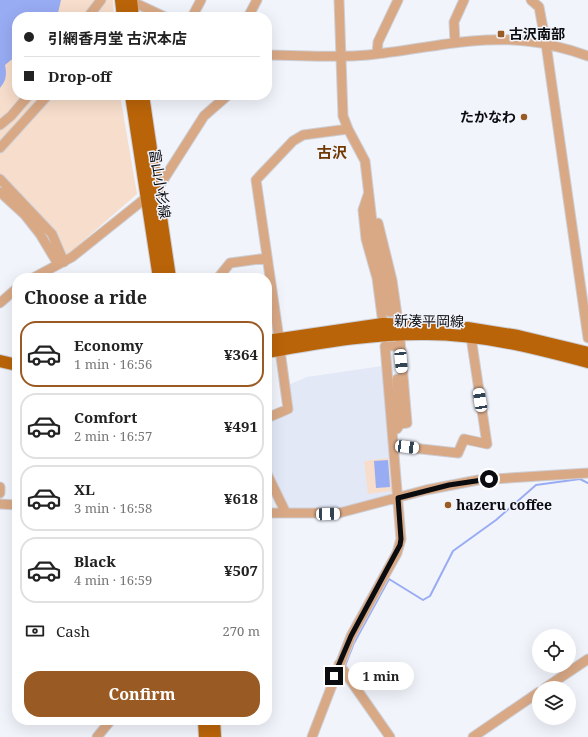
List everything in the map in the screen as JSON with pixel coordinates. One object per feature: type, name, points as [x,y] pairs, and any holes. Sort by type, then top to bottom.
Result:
[{"type":"main road","points":[[124,12],[128,0]]},
{"type":"main road","points":[[128,0],[132,12]]},
{"type":"main road","name":"富山小杉線","points":[[132,100],[158,273]]},
{"type":"main road","name":"富山小杉線","points":[[145,100],[169,273]]},
{"type":"main road","name":"新湊平岡線","points":[[275,343],[382,324],[425,325],[471,329],[518,336],[588,353]]},
{"type":"main road","name":"新湊平岡線","points":[[275,343],[398,344],[427,334],[471,337],[545,350],[588,362]]},
{"type":"main road","points":[[0,361],[12,364]]},
{"type":"main road","points":[[204,725],[205,737]]},
{"type":"main road","points":[[214,725],[215,737]]},
{"type":"street","points":[[92,12],[100,0]]},
{"type":"street","points":[[128,0],[154,12]]},
{"type":"street","points":[[195,12],[201,0]]},
{"type":"street","points":[[251,12],[257,0]]},
{"type":"street","points":[[339,0],[343,116],[348,129],[365,161],[374,239],[394,314]]},
{"type":"street","points":[[378,54],[378,42],[398,0]]},
{"type":"street","points":[[455,43],[454,22],[464,0]]},
{"type":"street","points":[[531,0],[539,8],[546,44],[588,338]]},
{"type":"street","points":[[272,56],[342,56],[378,54],[455,43],[501,40],[546,44],[588,56]]},
{"type":"street","points":[[0,125],[12,116],[25,100]]},
{"type":"street","points":[[0,148],[43,100]]},
{"type":"street","points":[[42,273],[61,263],[147,197],[156,188],[204,116],[222,100]]},
{"type":"street","points":[[268,273],[256,180],[293,141],[303,135],[348,129]]},
{"type":"street","points":[[0,179],[52,234],[61,263]]},
{"type":"street","points":[[0,192],[25,215],[61,263]]},
{"type":"street","points":[[369,192],[363,210],[366,239],[377,278],[382,324]]},
{"type":"street","points":[[222,273],[230,263],[267,258]]},
{"type":"street","points":[[0,304],[12,293]]},
{"type":"street","points":[[272,311],[275,343],[288,408],[272,416]]},
{"type":"street","points":[[394,446],[458,453],[464,439],[487,444],[471,337]]},
{"type":"street","points":[[312,737],[351,636],[400,545],[401,539],[398,498],[385,346],[398,344],[407,424],[400,424],[393,435]]},
{"type":"street","points":[[272,513],[339,513],[449,485],[478,480],[588,473]]},
{"type":"street","points":[[272,484],[286,513]]},
{"type":"street","points":[[0,487],[0,494]]},
{"type":"street","points":[[0,504],[12,505]]},
{"type":"street","points":[[555,681],[588,658]]},
{"type":"street","points":[[339,664],[390,737]]},
{"type":"street","points":[[472,737],[532,697]]},
{"type":"street","points":[[97,737],[107,725]]},
{"type":"shaded area","points":[[0,0],[113,0],[114,12],[12,12],[12,100],[121,100],[137,194],[67,255],[57,232],[10,182],[0,193]]},
{"type":"shaded area","points":[[382,366],[394,495],[350,507],[331,509],[286,509],[272,480],[272,420],[290,411],[288,385],[307,377]]},
{"type":"shaded area","points":[[388,458],[392,491],[368,494],[364,461]]},
{"type":"water","points":[[0,0],[61,0],[58,12],[12,12],[12,60],[5,65],[6,78],[0,88]]},
{"type":"water","points":[[388,460],[390,487],[376,488],[374,461]]},
{"type":"waterway","points":[[345,666],[354,643],[389,579],[423,600],[430,596],[453,551],[496,520],[536,485],[580,479],[588,483]]},
{"type":"place","name":"古沢南部","points":[[501,34]]},
{"type":"place","name":"たかなわ","points":[[524,117]]},
{"type":"place","name":"hazeru coffee","points":[[448,505]]},
{"type":"district","name":"古沢","points":[[332,153]]},
{"type":"route","points":[[334,676],[351,636],[400,545],[401,539],[398,498],[449,485],[489,479]]}]
